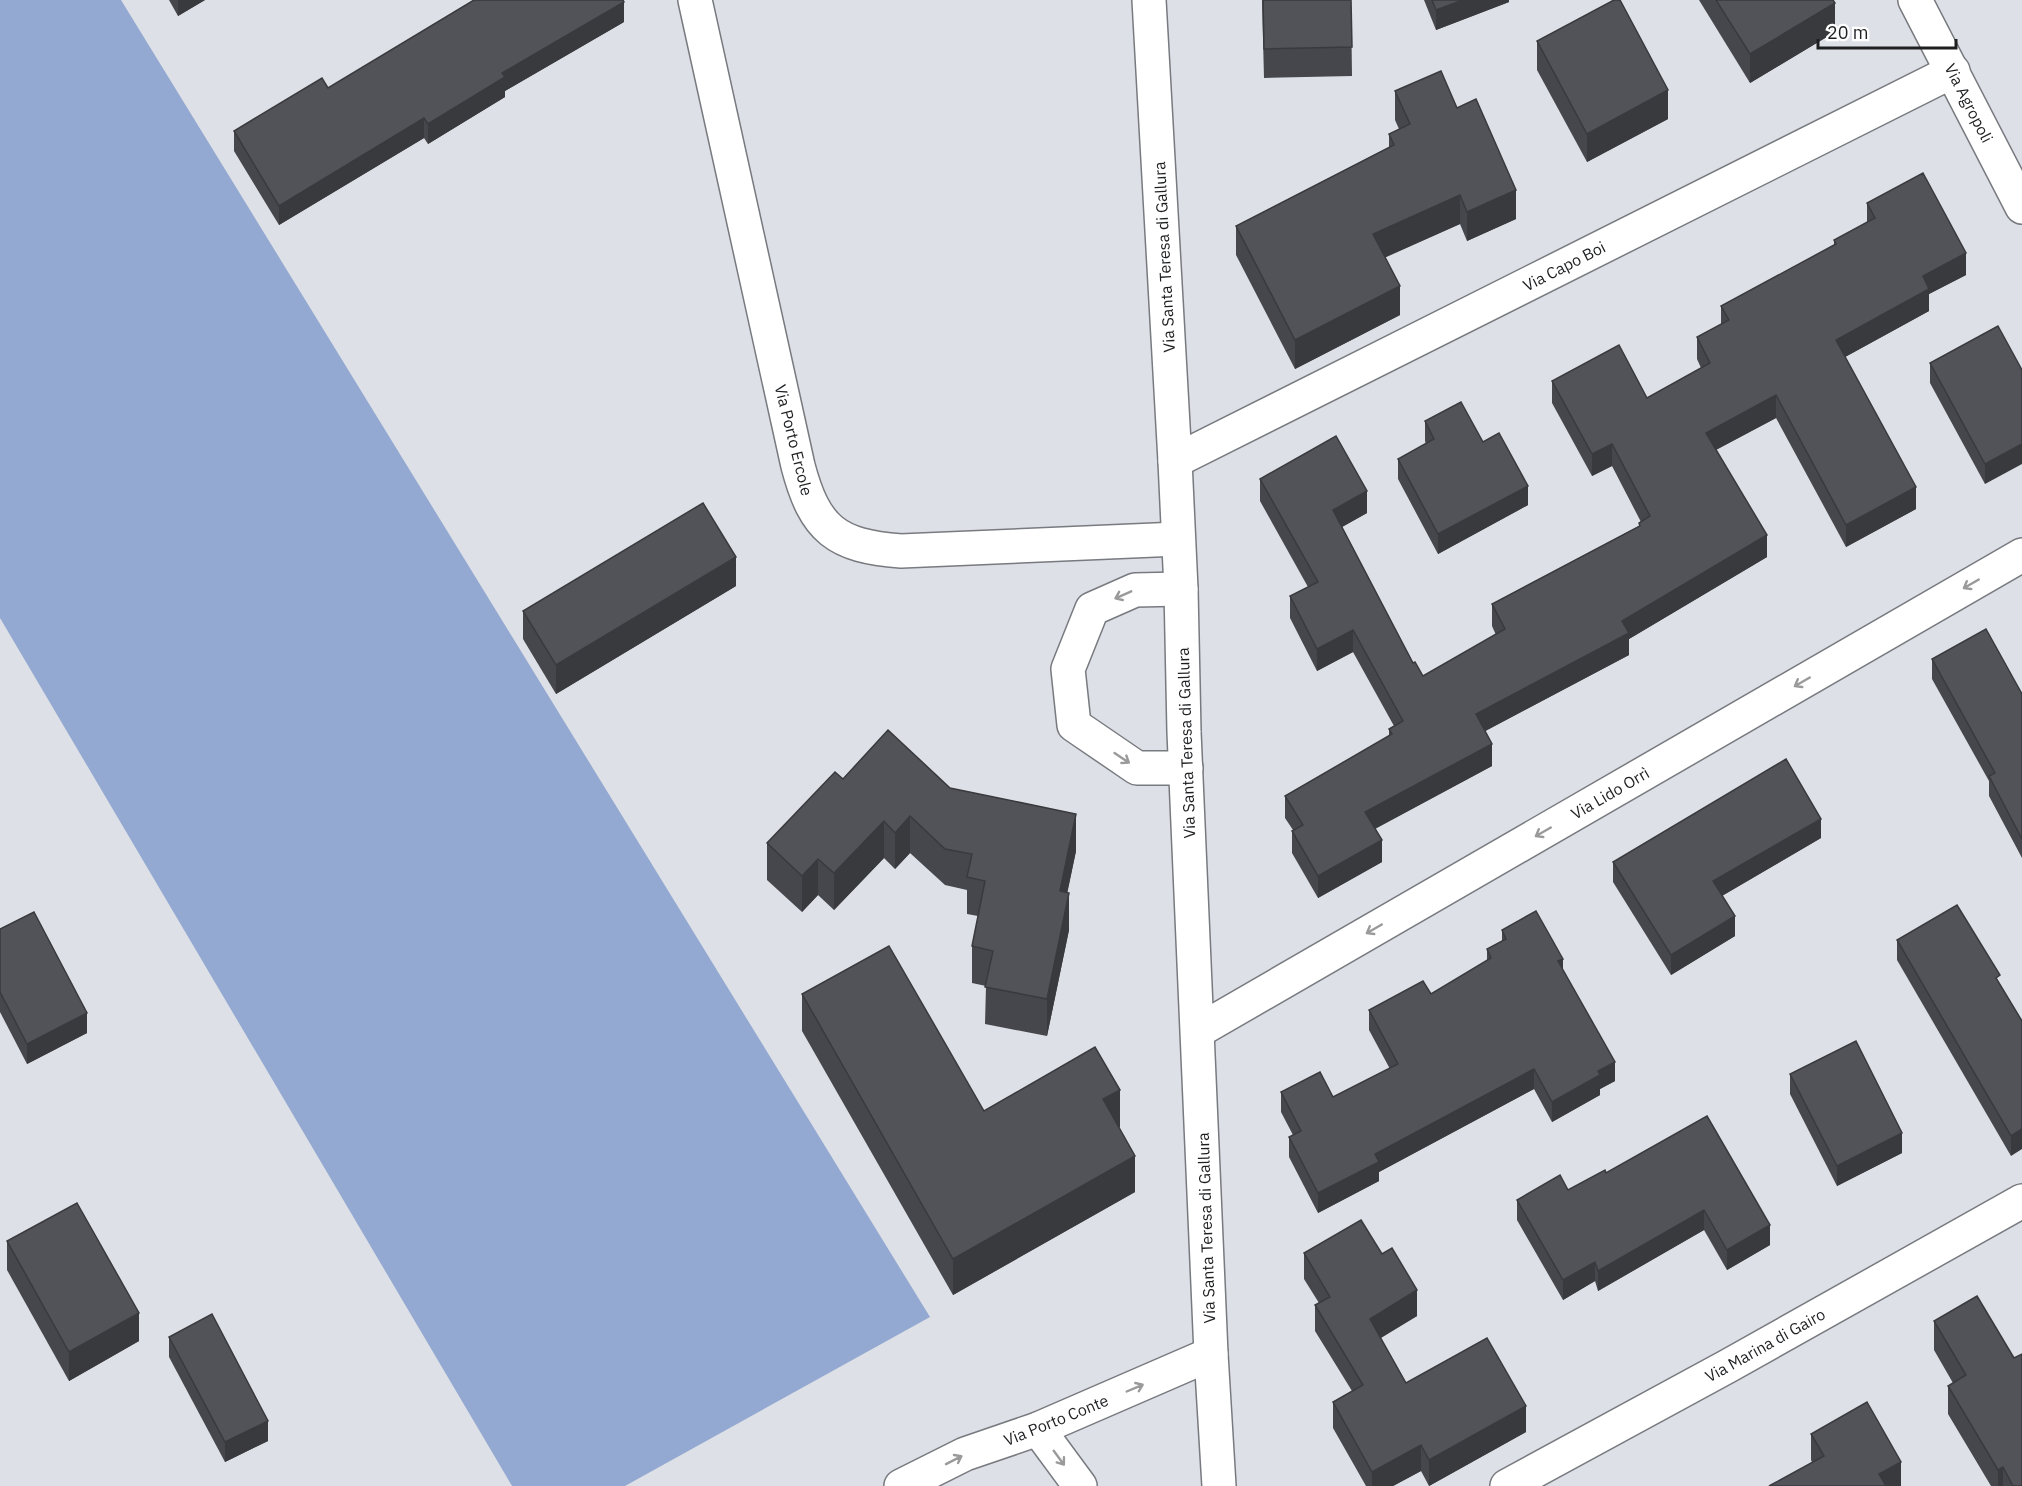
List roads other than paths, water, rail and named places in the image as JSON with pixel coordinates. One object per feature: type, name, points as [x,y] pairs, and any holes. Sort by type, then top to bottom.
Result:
[{"type":"street","name":"Via Porto Ercole","points":[[695,0],[798,466],[803,486],[814,512],[820,519],[833,532],[862,546],[901,551],[1178,539]]},
{"type":"street","name":"Via Santa Teresa di Gallura","points":[[1149,0],[1175,461],[1211,1354],[1219,1486]]},
{"type":"street","name":"Via Agropoli","points":[[1915,0],[2022,207]]},
{"type":"street","name":"Via Capo Boi","points":[[1175,461],[1953,71]]},
{"type":"street","name":"Via Lido Orrì","points":[[1198,1031],[2022,555]]},
{"type":"street","points":[[1181,589],[1135,590],[1092,609],[1068,669],[1074,725],[1137,768],[1186,768]]},
{"type":"street","name":"Via Marina di Gairo","points":[[1507,1486],[1728,1366],[2022,1201]]},
{"type":"street","name":"Via Porto Conte","points":[[901,1486],[965,1454],[1038,1429],[1211,1354]]},
{"type":"street","points":[[1038,1429],[1080,1486]]}]
